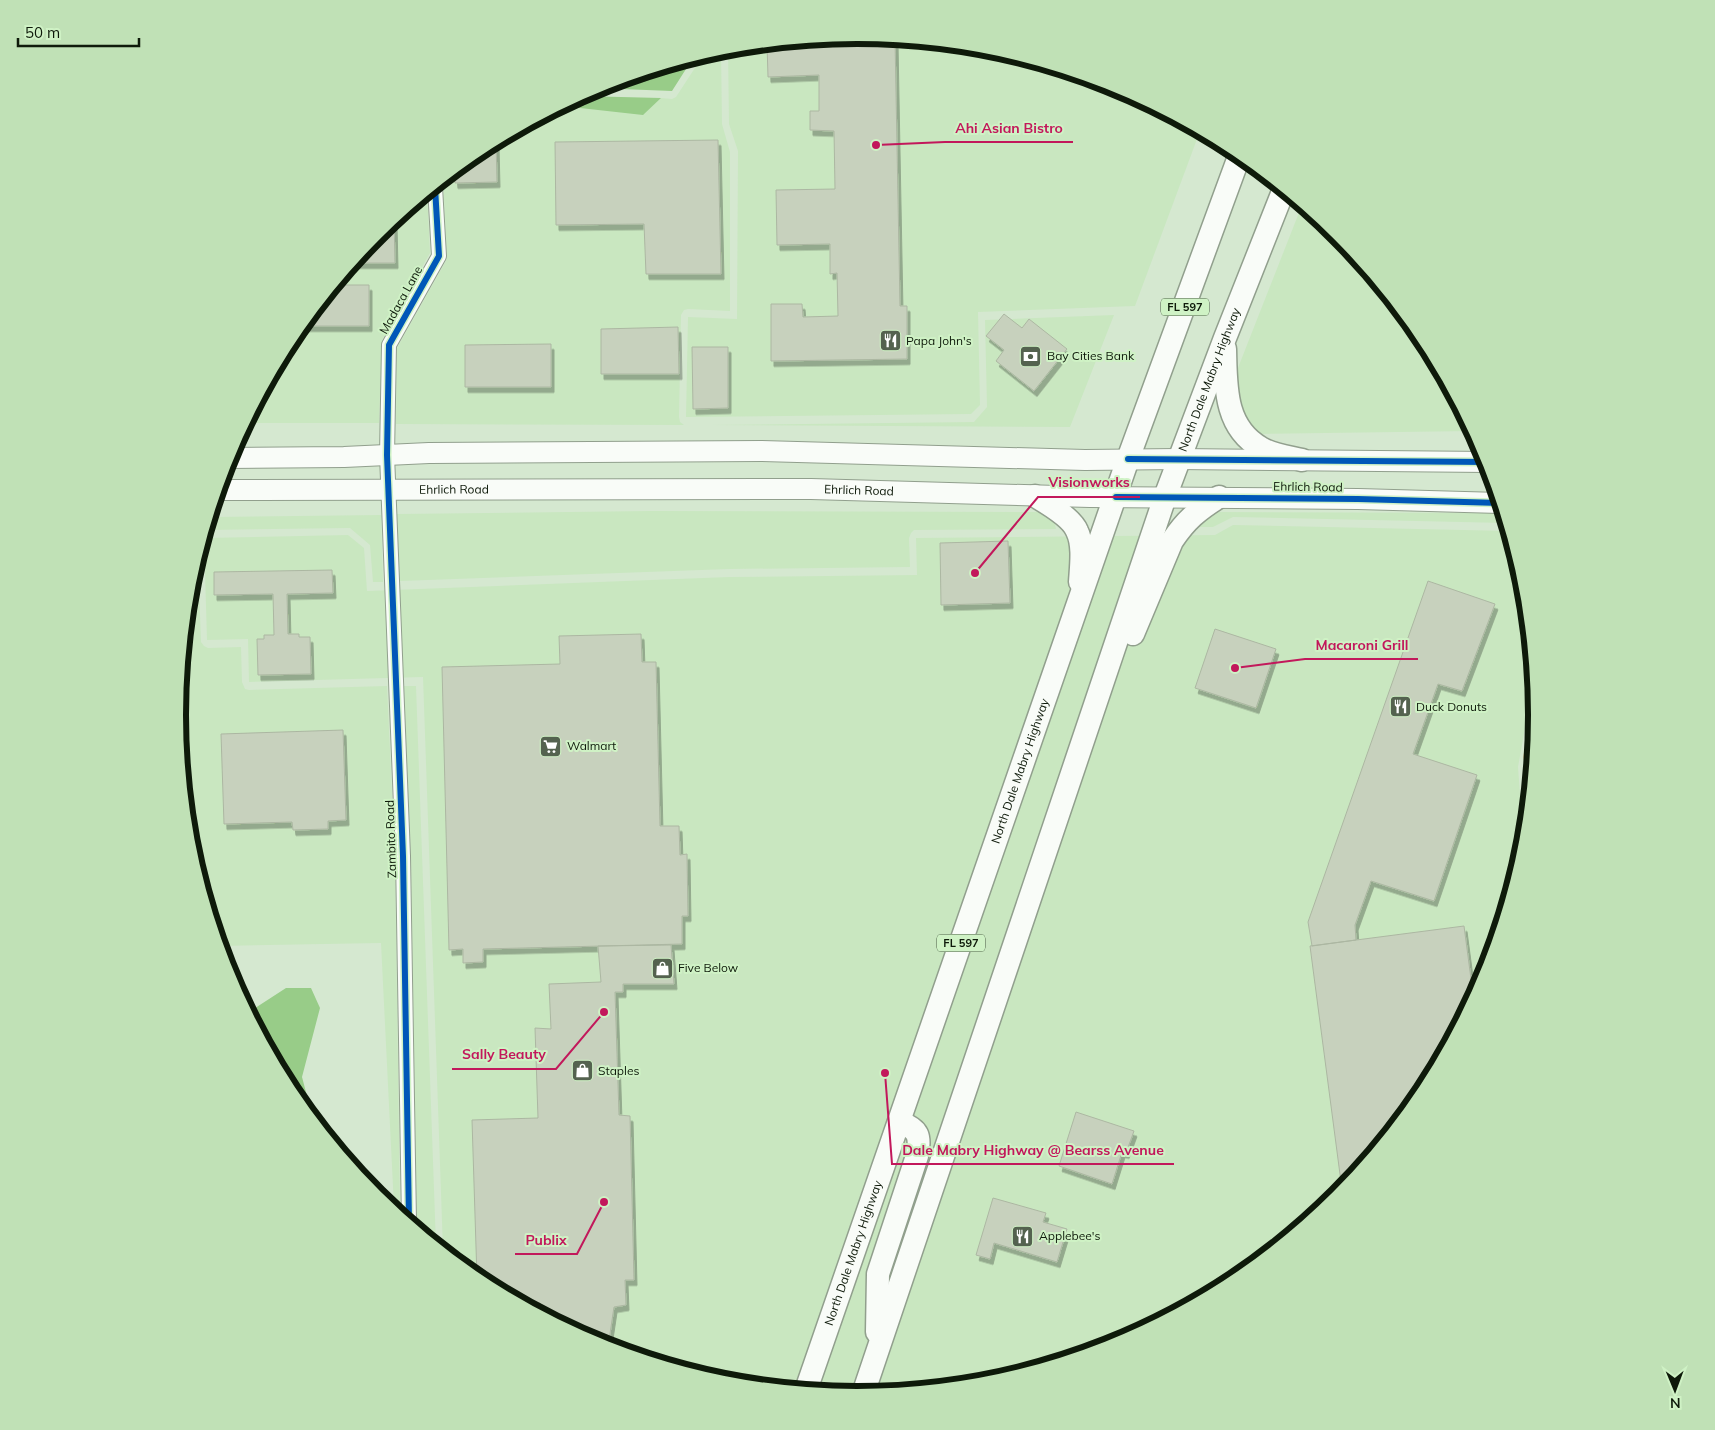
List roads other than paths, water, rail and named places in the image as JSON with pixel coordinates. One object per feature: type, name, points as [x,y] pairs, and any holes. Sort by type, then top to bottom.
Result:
[{"type":"main road","name":"North Dale Mabry Highway","points":[[808,1384],[1080,603],[1128,459],[1237,162]]},
{"type":"main road","name":"North Dale Mabry Highway","points":[[866,1386],[1178,459],[1282,195]]},
{"type":"main road","points":[[1225,338],[1226,388],[1233,417],[1243,435],[1262,449],[1302,460]]},
{"type":"main road","points":[[237,458],[428,453],[761,451],[1066,460],[1178,459],[1479,462]]},
{"type":"main road","name":"Ehrlich Road","points":[[225,490],[802,489],[1036,496],[1494,503]]},
{"type":"main road","points":[[1036,496],[1058,509],[1077,530],[1081,551],[1080,603]]},
{"type":"main road","points":[[1102,686],[1121,661],[1172,541],[1190,517],[1219,498]]},
{"type":"main road","points":[[877,1353],[878,1274],[920,1142],[917,1133],[912,1127],[899,1122]]},
{"type":"street","name":"Madaca Lane","points":[[387,455],[389,345],[439,256],[435,193]]},
{"type":"street","name":"Zambito Road","points":[[387,455],[403,856],[406,1212]]},
{"type":"place","name":"Ahi Asian Bistro","points":[[876,145]]},
{"type":"place","name":"Papa John's","points":[[890,341]]},
{"type":"place","name":"Bay Cities Bank","points":[[1031,356]]},
{"type":"place","name":"Visionworks","points":[[975,573]]},
{"type":"place","name":"Macaroni Grill","points":[[1235,668]]},
{"type":"place","name":"Duck Donuts","points":[[1400,707]]},
{"type":"place","name":"Walmart","points":[[551,746]]},
{"type":"place","name":"Five Below","points":[[662,968]]},
{"type":"place","name":"Sally Beauty","points":[[604,1012]]},
{"type":"place","name":"Staples","points":[[582,1071]]},
{"type":"place","name":"Dale Mabry Highway @ Bearss Avenue","points":[[885,1073]]},
{"type":"place","name":"Publix","points":[[604,1202]]},
{"type":"place","name":"Applebee's","points":[[1023,1236]]}]
